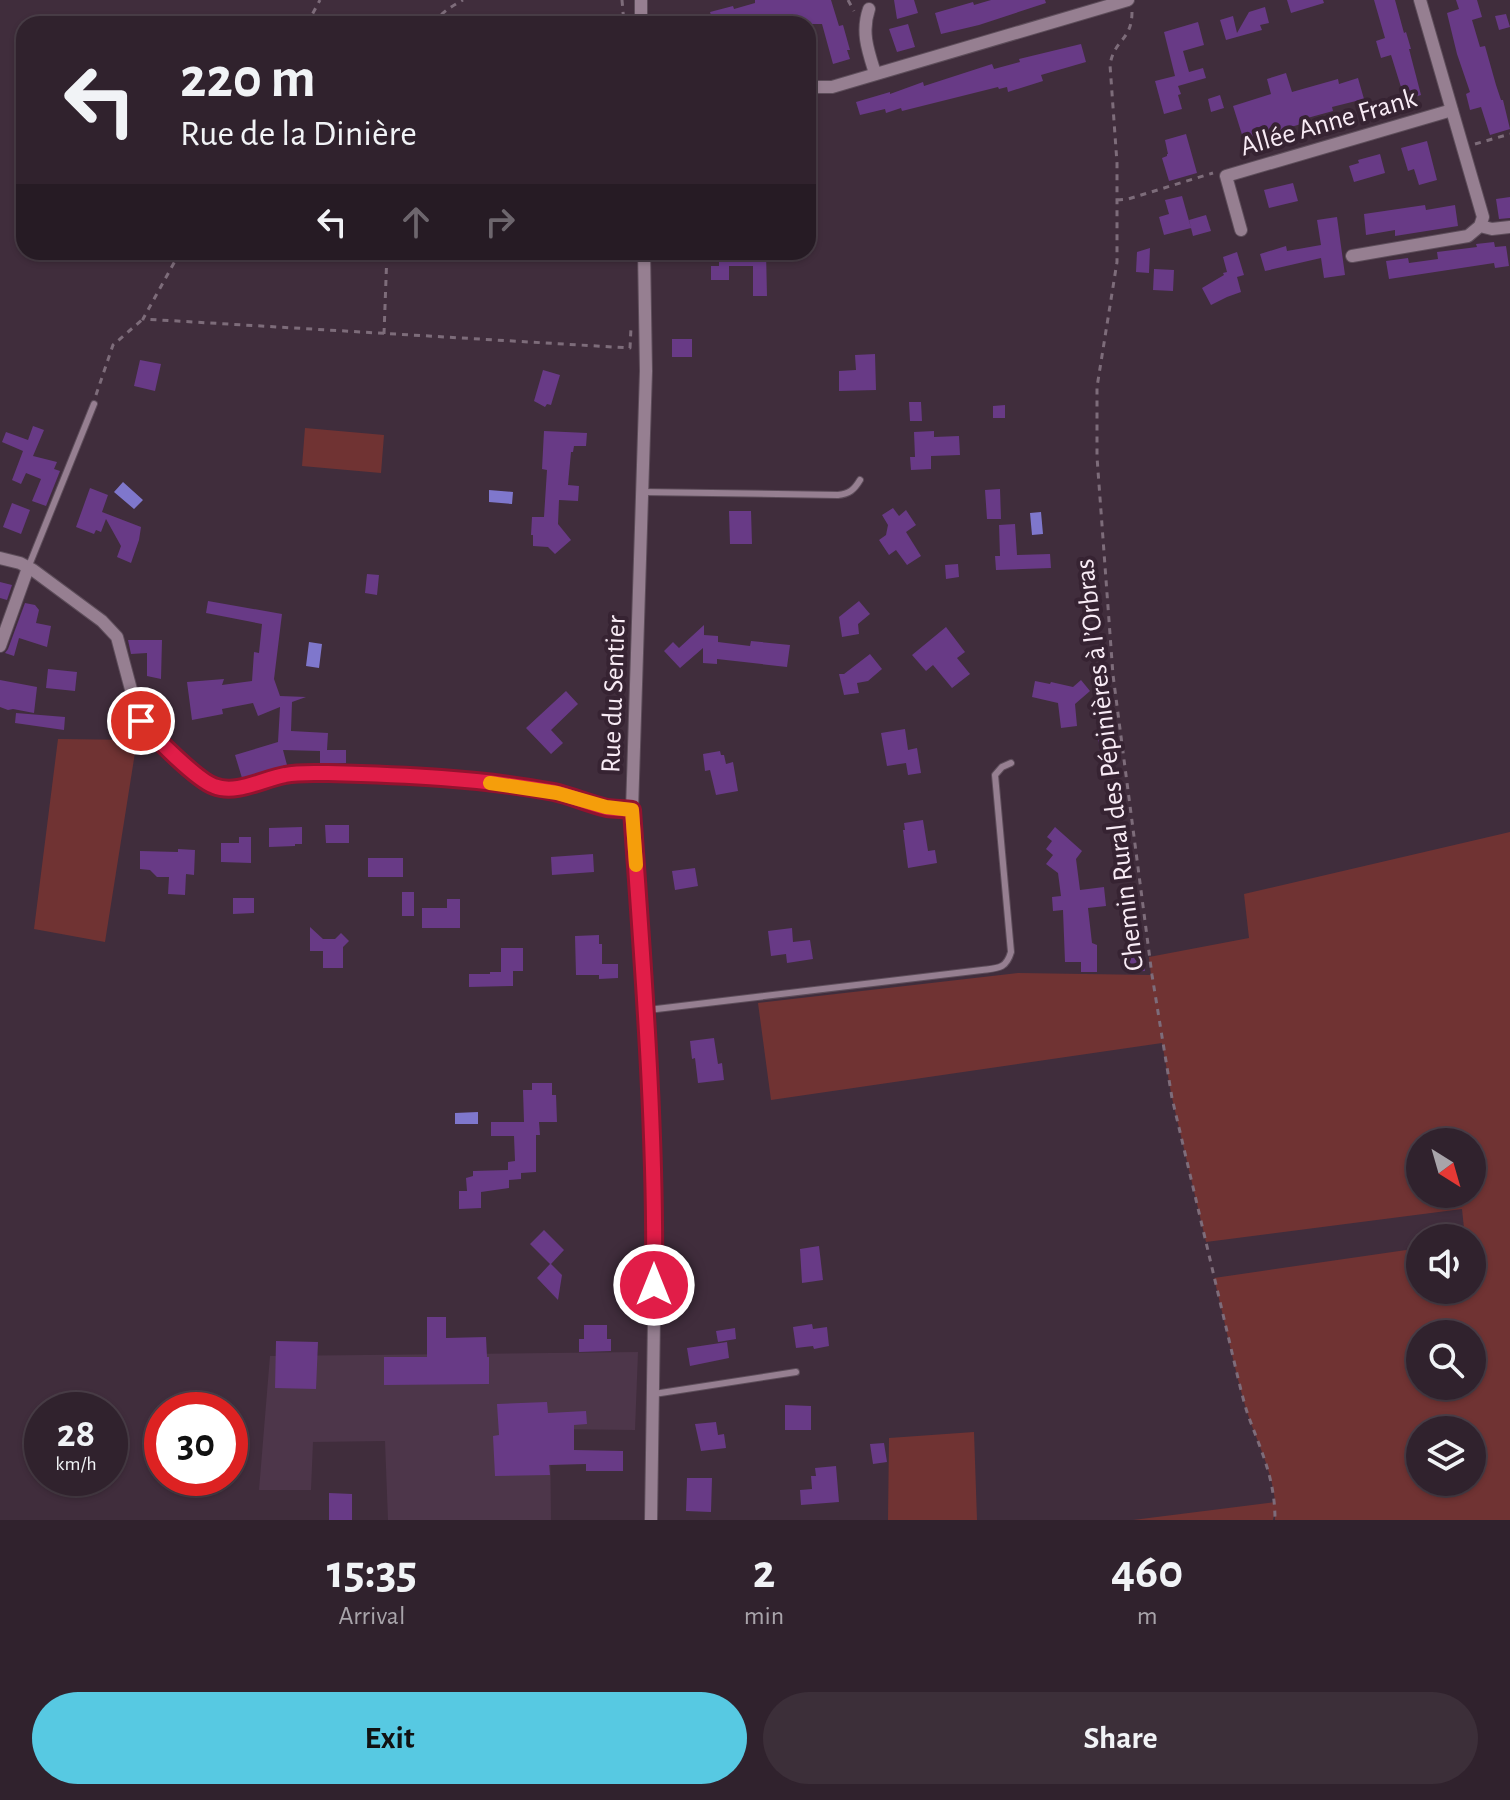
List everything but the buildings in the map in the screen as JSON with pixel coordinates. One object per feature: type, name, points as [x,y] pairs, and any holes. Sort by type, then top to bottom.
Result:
[{"type":"street","points":[[1352,256],[1468,236],[1480,226],[1483,217],[1420,0]]},
{"type":"street","points":[[816,87],[824,88],[1130,6]]},
{"type":"street","points":[[864,13],[864,37],[875,73]]},
{"type":"street","name":"Allée Anne Frank","points":[[1241,230],[1226,176],[1452,110]]},
{"type":"street","points":[[1480,226],[1492,229],[1510,227]]},
{"type":"street","name":"Rue du Sentier","points":[[644,260],[646,372],[632,810],[652,1120],[655,1252],[651,1520]]},
{"type":"street","points":[[0,558],[28,568],[110,629],[121,646],[141,721],[212,786],[233,788],[306,773],[419,775],[557,793],[606,807],[632,810]]},
{"type":"street","points":[[0,646],[28,568]]},
{"type":"lane","points":[[28,568],[94,404]]},
{"type":"lane","points":[[642,492],[838,495],[847,494],[860,480]]},
{"type":"lane","points":[[647,1010],[999,968],[1008,962],[1011,952],[995,775],[1011,763]]},
{"type":"lane","points":[[653,1395],[796,1372]]},
{"type":"path","points":[[441,16],[463,0]]},
{"type":"path","points":[[848,0],[864,13]]},
{"type":"path","name":"Chemin Rural des Pépinières à l’Orbras","points":[[1130,6],[1129,31],[1112,53],[1110,65],[1117,163],[1117,262],[1097,387],[1097,457],[1119,720],[1152,975],[1172,1098],[1238,1378],[1273,1488],[1275,1520]]},
{"type":"path","points":[[1463,147],[1510,134]]},
{"type":"path","points":[[1117,200],[1215,173],[1226,176]]},
{"type":"path","points":[[94,404],[113,345],[143,319],[176,260]]},
{"type":"path","points":[[384,334],[387,260]]},
{"type":"path","points":[[143,319],[630,348],[631,321]]},
{"type":"shaded area","points":[[305,428],[384,435],[381,473],[302,466]]},
{"type":"shaded area","points":[[123,482],[143,500],[134,509],[114,492]]},
{"type":"shaded area","points":[[489,490],[513,492],[512,504],[489,502]]},
{"type":"shaded area","points":[[1041,512],[1043,534],[1032,535],[1030,513]]},
{"type":"shaded area","points":[[309,642],[322,644],[319,668],[306,666]]},
{"type":"shaded area","points":[[58,739],[137,740],[105,942],[34,929]]},
{"type":"shaded area","points":[[1510,832],[1510,1520],[1275,1520],[1275,1510],[1273,1520],[1133,1520],[1275,1502],[1267,1467],[1242,1395],[1214,1278],[1406,1250],[1406,1304],[1486,1304],[1486,1224],[1464,1224],[1462,1209],[1206,1242],[1162,1043],[771,1100],[758,1003],[1018,973],[1151,975],[1149,957],[1249,938],[1244,894]]},
{"type":"shaded area","points":[[478,1112],[478,1124],[455,1124],[455,1113]]},
{"type":"shaded area","points":[[638,1352],[635,1430],[550,1429],[551,1520],[388,1520],[385,1441],[313,1442],[311,1490],[259,1490],[270,1356]]},
{"type":"shaded area","points":[[974,1432],[977,1520],[888,1520],[889,1438]]},
{"type":"slow traffic","points":[[490,783],[557,793],[606,807],[632,810],[636,865]]},
{"type":"route","points":[[141,721],[201,779],[221,788],[306,773],[419,775],[557,793],[606,807],[632,810],[649,1045],[654,1285]]}]
